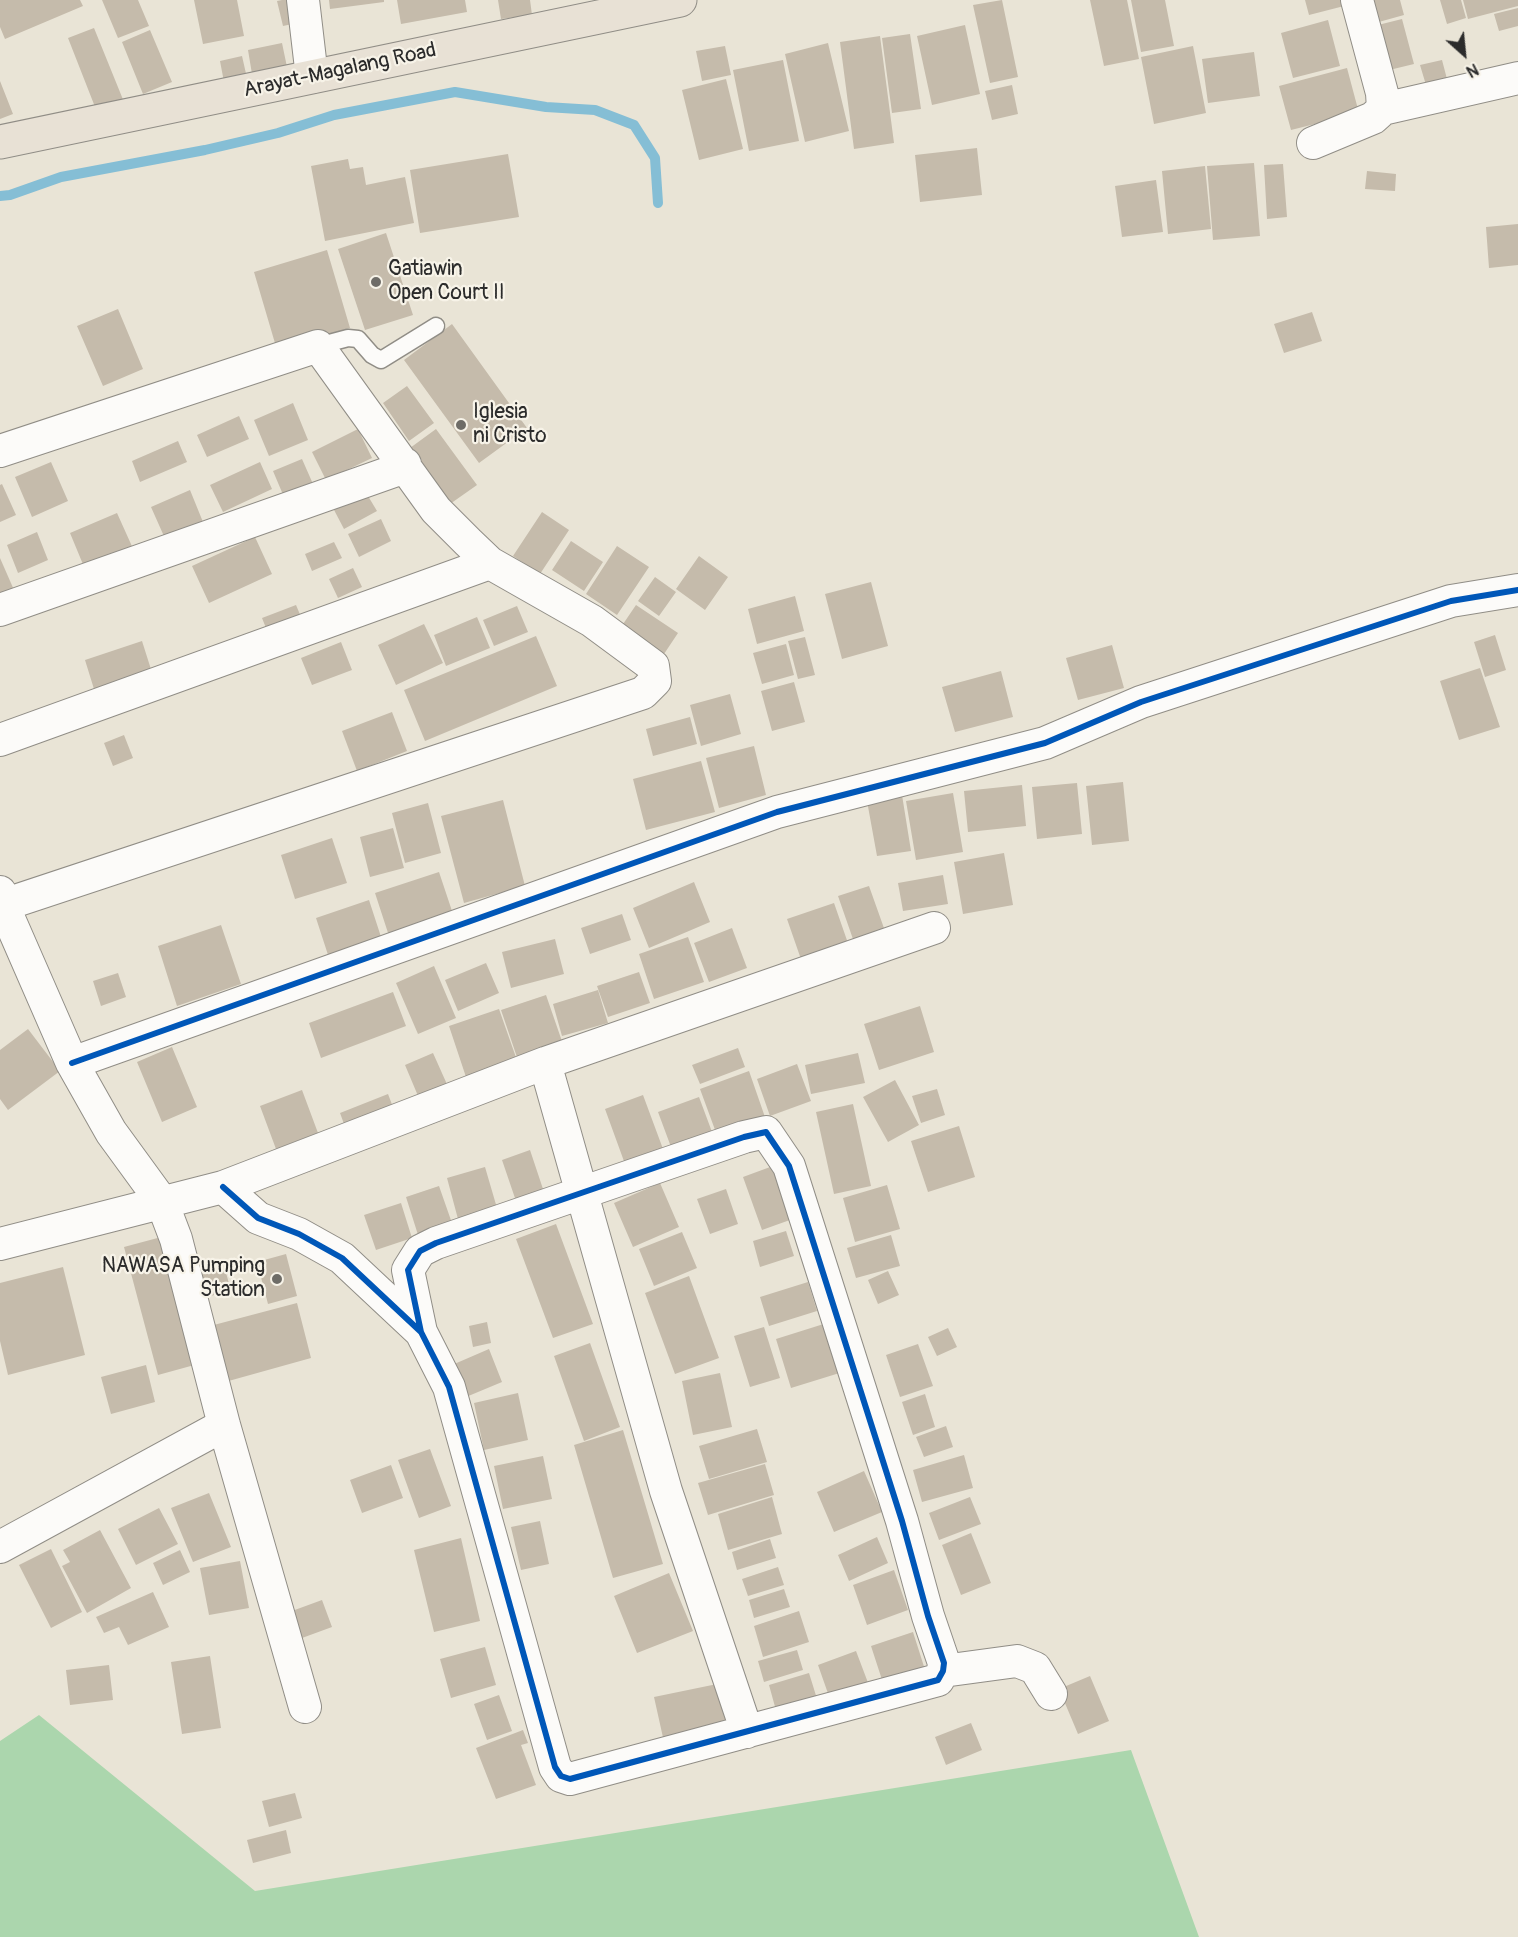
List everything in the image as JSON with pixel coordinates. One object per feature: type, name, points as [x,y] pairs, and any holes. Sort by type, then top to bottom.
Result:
[{"type":"main road","name":"Arayat-Magalang Road","points":[[0,142],[680,0]]},
{"type":"street","points":[[303,0],[312,77]]},
{"type":"street","points":[[1357,0],[1382,93],[1383,109]]},
{"type":"street","points":[[1313,143],[1373,118],[1383,109],[1518,78]]},
{"type":"street","points":[[0,451],[318,346],[436,510],[490,563],[592,621],[653,666],[655,681],[643,693],[2,899],[72,1064],[111,1132],[162,1202],[176,1239],[224,1425],[306,1707]]},
{"type":"street","points":[[0,610],[362,483],[394,471],[405,464]]},
{"type":"street","points":[[0,740],[490,563]]},
{"type":"street","points":[[72,1064],[777,812],[1045,743],[1141,702],[1451,601],[1518,590]]},
{"type":"street","points":[[0,1244],[223,1187],[545,1062],[934,928]]},
{"type":"street","points":[[545,1062],[666,1491],[747,1732]]},
{"type":"street","points":[[766,1132],[789,1166],[902,1521],[928,1616],[944,1662],[943,1671],[938,1680],[570,1779],[561,1776],[555,1767],[449,1388],[421,1332],[408,1270],[420,1251],[436,1243],[744,1137],[766,1132]]},
{"type":"street","points":[[223,1187],[258,1218],[299,1234],[342,1258],[421,1332]]},
{"type":"street","points":[[0,1546],[224,1425]]},
{"type":"street","points":[[943,1671],[1017,1661],[1035,1668],[1051,1694]]},
{"type":"lane","points":[[318,346],[348,338],[358,339],[372,355],[381,360],[436,326]]},
{"type":"green space","points":[[39,1715],[255,1891],[1131,1750],[1199,1937],[0,1937],[0,1741]]},
{"type":"building","points":[[0,0],[80,0],[83,6],[5,39],[0,27]]},
{"type":"building","points":[[102,0],[138,0],[149,26],[118,38]]},
{"type":"building","points":[[194,0],[237,0],[244,36],[203,44]]},
{"type":"building","points":[[297,0],[302,22],[283,26],[277,1]]},
{"type":"building","points":[[329,0],[384,0],[384,2],[330,9]]},
{"type":"building","points":[[397,0],[465,0],[467,12],[401,24]]},
{"type":"building","points":[[498,0],[530,0],[532,15],[501,19]]},
{"type":"building","points":[[1002,0],[1018,77],[990,83],[973,5]]},
{"type":"building","points":[[1090,0],[1127,0],[1139,59],[1104,66]]},
{"type":"building","points":[[1131,0],[1165,0],[1174,46],[1141,52]]},
{"type":"building","points":[[1305,0],[1346,0],[1348,5],[1309,15]]},
{"type":"building","points":[[1361,0],[1400,0],[1404,15],[1368,25]]},
{"type":"building","points":[[1440,0],[1461,0],[1466,18],[1447,24]]},
{"type":"building","points":[[1463,0],[1518,0],[1518,6],[1468,19]]},
{"type":"building","points":[[1518,8],[1518,26],[1499,31],[1494,14]]},
{"type":"building","points":[[1402,19],[1414,64],[1381,72],[1370,27]]},
{"type":"building","points":[[1328,20],[1340,66],[1293,78],[1281,33]]},
{"type":"building","points":[[965,25],[980,94],[932,105],[917,36]]},
{"type":"building","points":[[94,28],[124,102],[97,112],[68,38]]},
{"type":"building","points":[[150,30],[172,82],[143,94],[122,42]]},
{"type":"building","points":[[910,34],[921,109],[892,113],[882,38]]},
{"type":"building","points":[[880,36],[894,143],[854,149],[840,42]]},
{"type":"building","points":[[282,43],[287,67],[252,74],[248,50]]},
{"type":"building","points":[[828,43],[849,131],[805,142],[785,54]]},
{"type":"building","points":[[725,46],[731,75],[702,81],[696,51]]},
{"type":"building","points":[[1193,46],[1206,113],[1154,124],[1141,57]]},
{"type":"building","points":[[1254,52],[1260,96],[1208,103],[1202,59]]},
{"type":"building","points":[[242,56],[247,78],[224,82],[220,61]]},
{"type":"building","points":[[783,60],[799,141],[749,151],[733,70]]},
{"type":"building","points":[[1442,60],[1447,79],[1426,85],[1420,65]]},
{"type":"building","points":[[1347,68],[1359,113],[1291,130],[1279,86]]},
{"type":"building","points":[[726,79],[743,149],[699,160],[682,90]]},
{"type":"building","points":[[0,81],[13,114],[0,119]]},
{"type":"building","points":[[1012,85],[1018,114],[992,120],[985,91]]},
{"type":"building","points":[[977,148],[982,195],[920,202],[915,155]]},
{"type":"building","points":[[508,154],[519,217],[420,233],[410,170]]},
{"type":"building","points":[[348,159],[350,169],[363,167],[366,185],[405,177],[414,223],[325,241],[311,166]]},
{"type":"building","points":[[1254,163],[1260,236],[1213,240],[1207,166]]},
{"type":"building","points":[[1283,164],[1287,217],[1267,219],[1264,165]]},
{"type":"building","points":[[1205,166],[1211,229],[1168,234],[1162,171]]},
{"type":"building","points":[[1367,171],[1396,174],[1395,191],[1365,189]]},
{"type":"building","points":[[1156,180],[1163,232],[1122,237],[1115,186]]},
{"type":"building","points":[[1518,224],[1518,265],[1489,268],[1486,227]]},
{"type":"building","name":"Gatiawin Open Court II","points":[[386,233],[413,315],[365,330],[338,249]]},
{"type":"building","points":[[327,250],[350,328],[277,350],[254,272]]},
{"type":"building","points":[[118,309],[143,369],[103,386],[77,326]]},
{"type":"building","points":[[1312,312],[1322,341],[1284,353],[1274,324]]},
{"type":"building","points":[[452,324],[527,428],[479,463],[404,360]]},
{"type":"building","points":[[407,386],[434,423],[409,441],[383,403]]},
{"type":"building","points":[[293,403],[308,440],[269,456],[254,420]]},
{"type":"building","points":[[239,416],[249,439],[207,457],[197,435]]},
{"type":"building","points":[[358,429],[372,458],[326,480],[312,452]]},
{"type":"building","points":[[436,429],[477,485],[450,504],[410,448]]},
{"type":"building","points":[[178,441],[187,462],[140,482],[132,461]]},
{"type":"building","points":[[302,459],[313,484],[284,497],[273,471]]},
{"type":"building","points":[[51,462],[68,501],[32,517],[15,477]]},
{"type":"building","points":[[260,462],[272,489],[223,512],[210,485]]},
{"type":"building","points":[[2,484],[16,515],[0,522],[0,485]]},
{"type":"building","points":[[190,490],[205,527],[167,543],[151,507]]},
{"type":"building","points":[[365,491],[377,511],[344,529],[333,508]]},
{"type":"building","points":[[542,512],[569,530],[540,574],[513,556]]},
{"type":"building","points":[[117,513],[135,553],[87,574],[70,533]]},
{"type":"building","points":[[381,519],[391,541],[359,557],[348,534]]},
{"type":"building","points":[[37,532],[48,560],[18,573],[7,545]]},
{"type":"building","points":[[255,537],[272,574],[209,603],[192,566]]},
{"type":"building","points":[[571,541],[603,562],[584,591],[552,570]]},
{"type":"building","points":[[334,542],[342,558],[312,571],[305,554]]},
{"type":"building","points":[[617,546],[649,567],[617,615],[586,594]]},
{"type":"building","points":[[699,556],[728,577],[705,610],[676,589]]},
{"type":"building","points":[[0,558],[14,590],[0,596]]},
{"type":"building","points":[[353,568],[362,587],[338,598],[329,579]]},
{"type":"building","points":[[655,577],[676,592],[659,616],[638,601]]},
{"type":"building","points":[[871,582],[888,646],[842,659],[825,594]]},
{"type":"building","points":[[795,596],[804,631],[757,644],[748,609]]},
{"type":"building","points":[[296,605],[304,624],[270,638],[262,618]]},
{"type":"building","points":[[636,605],[678,633],[662,657],[619,630]]},
{"type":"building","points":[[517,606],[528,632],[494,646],[483,620]]},
{"type":"building","points":[[477,617],[490,648],[446,666],[434,635]]},
{"type":"building","points":[[424,624],[443,663],[396,685],[378,645]]},
{"type":"building","points":[[1495,635],[1506,670],[1485,677],[1474,642]]},
{"type":"building","points":[[536,636],[557,686],[425,741],[404,690]]},
{"type":"building","points":[[805,637],[815,675],[798,679],[788,641]]},
{"type":"building","points":[[142,641],[155,682],[98,702],[85,660]]},
{"type":"building","points":[[341,642],[352,670],[312,685],[301,658]]},
{"type":"building","points":[[786,644],[794,675],[762,684],[753,653]]},
{"type":"building","points":[[1112,645],[1124,688],[1078,700],[1066,658]]},
{"type":"building","points":[[1480,668],[1500,727],[1459,740],[1440,681]]},
{"type":"building","points":[[1001,671],[1013,717],[955,732],[942,687]]},
{"type":"building","points":[[794,682],[805,722],[772,731],[761,691]]},
{"type":"building","points":[[730,694],[741,734],[701,746],[690,705]]},
{"type":"building","points":[[392,712],[407,751],[357,771],[342,731]]},
{"type":"building","points":[[690,717],[697,744],[653,756],[646,729]]},
{"type":"building","points":[[124,735],[133,758],[113,766],[104,743]]},
{"type":"building","points":[[754,746],[766,795],[719,808],[706,758]]},
{"type":"building","points":[[701,761],[715,812],[646,830],[633,779]]},
{"type":"building","points":[[1123,782],[1129,841],[1092,845],[1086,786]]},
{"type":"building","points":[[1077,783],[1082,834],[1037,839],[1032,787]]},
{"type":"building","points":[[1022,785],[1026,826],[968,832],[964,791]]},
{"type":"building","points":[[953,793],[963,852],[916,860],[906,801]]},
{"type":"building","points":[[902,795],[911,851],[877,856],[867,801]]},
{"type":"building","points":[[503,800],[525,886],[464,903],[441,816]]},
{"type":"building","points":[[428,803],[441,853],[405,863],[392,813]]},
{"type":"building","points":[[393,828],[404,868],[370,877],[360,837]]},
{"type":"building","points":[[332,838],[347,883],[295,899],[281,855]]},
{"type":"building","points":[[1004,853],[1013,905],[963,914],[954,862]]},
{"type":"building","points":[[439,872],[454,917],[390,939],[375,893]]},
{"type":"building","points":[[943,875],[948,904],[903,911],[898,883]]},
{"type":"building","points":[[694,882],[710,922],[649,948],[633,908]]},
{"type":"building","points":[[869,886],[885,931],[854,942],[838,896]]},
{"type":"building","points":[[369,900],[383,943],[330,961],[316,918]]},
{"type":"building","points":[[834,903],[850,949],[803,965],[787,919]]},
{"type":"building","points":[[622,914],[631,940],[590,954],[581,928]]},
{"type":"building","points":[[221,925],[241,984],[177,1006],[158,946]]},
{"type":"building","points":[[732,928],[747,968],[709,982],[694,943]]},
{"type":"building","points":[[688,937],[704,982],[654,999],[639,954]]},
{"type":"building","points":[[555,939],[564,974],[511,988],[502,952]]},
{"type":"building","points":[[486,963],[499,993],[458,1011],[445,980]]},
{"type":"building","points":[[434,966],[456,1018],[418,1034],[396,983]]},
{"type":"building","points":[[639,972],[650,1003],[608,1017],[597,986]]},
{"type":"building","points":[[118,973],[126,997],[101,1006],[93,981]]},
{"type":"building","points":[[598,990],[608,1023],[562,1036],[553,1004]]},
{"type":"building","points":[[393,992],[406,1026],[321,1058],[309,1023]]},
{"type":"building","points":[[546,995],[565,1050],[520,1066],[501,1010]]},
{"type":"building","points":[[920,1006],[934,1052],[879,1070],[864,1024]]},
{"type":"building","points":[[499,1009],[519,1066],[468,1083],[449,1026]]},
{"type":"building","points":[[28,1029],[60,1071],[8,1110],[0,1099],[0,1050]]},
{"type":"building","points":[[172,1047],[197,1107],[162,1122],[137,1062]]},
{"type":"building","points":[[738,1048],[745,1067],[700,1084],[692,1065]]},
{"type":"building","points":[[433,1053],[450,1091],[421,1103],[405,1065]]},
{"type":"building","points":[[858,1053],[865,1083],[811,1094],[805,1065]]},
{"type":"building","points":[[797,1064],[811,1101],[770,1116],[757,1079]]},
{"type":"building","points":[[749,1071],[766,1120],[718,1138],[700,1089]]},
{"type":"building","points":[[895,1080],[919,1125],[888,1142],[863,1097]]},
{"type":"building","points":[[937,1089],[945,1115],[921,1123],[912,1096]]},
{"type":"building","points":[[302,1090],[318,1133],[276,1149],[260,1106]]},
{"type":"building","points":[[388,1094],[396,1115],[347,1132],[340,1113]]},
{"type":"building","points":[[643,1095],[663,1149],[625,1164],[605,1109]]},
{"type":"building","points":[[699,1097],[715,1140],[674,1155],[658,1112]]},
{"type":"building","points":[[853,1104],[871,1186],[834,1194],[816,1112]]},
{"type":"building","points":[[959,1126],[975,1177],[928,1192],[911,1141]]},
{"type":"building","points":[[530,1150],[545,1195],[517,1204],[502,1160]]},
{"type":"building","points":[[781,1163],[801,1216],[762,1230],[743,1177]]},
{"type":"building","points":[[485,1167],[497,1208],[458,1219],[447,1178]]},
{"type":"building","points":[[660,1183],[679,1227],[633,1247],[614,1203]]},
{"type":"building","points":[[887,1185],[900,1229],[855,1242],[843,1198]]},
{"type":"building","points":[[439,1186],[453,1226],[419,1238],[406,1197]]},
{"type":"building","points":[[726,1189],[738,1224],[710,1234],[697,1199]]},
{"type":"building","points":[[401,1203],[412,1238],[376,1250],[364,1215]]},
{"type":"building","points":[[556,1224],[593,1324],[553,1338],[516,1239]]},
{"type":"building","points":[[786,1231],[794,1256],[760,1267],[753,1241]]},
{"type":"building","points":[[682,1232],[697,1268],[654,1286],[639,1249]]},
{"type":"building","points":[[891,1235],[900,1266],[856,1278],[847,1248]]},
{"type":"building","points":[[165,1236],[198,1364],[158,1375],[124,1247]]},
{"type":"building","name":"NAWASA Pumping Station","points":[[286,1254],[297,1296],[268,1304],[257,1262]]},
{"type":"building","points":[[63,1267],[85,1355],[8,1375],[0,1341],[0,1283]]},
{"type":"building","points":[[225,1269],[231,1291],[202,1298],[196,1276]]},
{"type":"building","points":[[888,1271],[899,1295],[878,1304],[868,1280]]},
{"type":"building","points":[[689,1276],[719,1358],[675,1374],[645,1293]]},
{"type":"building","points":[[808,1282],[817,1311],[769,1326],[760,1297]]},
{"type":"building","points":[[297,1303],[311,1358],[225,1382],[210,1326]]},
{"type":"building","points":[[487,1322],[491,1343],[473,1347],[469,1326]]},
{"type":"building","points":[[830,1322],[846,1371],[791,1388],[776,1339]]},
{"type":"building","points":[[764,1327],[780,1378],[750,1387],[734,1336]]},
{"type":"building","points":[[948,1328],[957,1347],[937,1356],[928,1337]]},
{"type":"building","points":[[590,1343],[620,1427],[584,1441],[554,1356]]},
{"type":"building","points":[[918,1344],[933,1386],[900,1397],[886,1355]]},
{"type":"building","points":[[489,1349],[502,1382],[466,1397],[452,1365]]},
{"type":"building","points":[[146,1365],[155,1402],[111,1414],[101,1377]]},
{"type":"building","points":[[720,1373],[732,1427],[693,1435],[682,1381]]},
{"type":"building","points":[[518,1393],[528,1440],[484,1450],[474,1403]]},
{"type":"building","points":[[925,1394],[935,1427],[913,1435],[902,1402]]},
{"type":"building","points":[[946,1426],[953,1447],[924,1457],[916,1437]]},
{"type":"building","points":[[757,1429],[767,1462],[709,1479],[699,1446]]},
{"type":"building","points":[[623,1430],[663,1564],[613,1578],[574,1445]]},
{"type":"building","points":[[430,1449],[451,1506],[419,1518],[398,1460]]},
{"type":"building","points":[[964,1455],[973,1488],[922,1502],[913,1470]]},
{"type":"building","points":[[543,1456],[552,1499],[503,1509],[494,1466]]},
{"type":"building","points":[[765,1464],[774,1495],[708,1515],[698,1483]]},
{"type":"building","points":[[391,1465],[403,1498],[362,1513],[350,1480]]},
{"type":"building","points":[[864,1471],[882,1512],[834,1532],[817,1492]]},
{"type":"building","points":[[209,1493],[231,1547],[193,1562],[171,1508]]},
{"type":"building","points":[[772,1497],[782,1534],[728,1550],[718,1514]]},
{"type":"building","points":[[970,1497],[981,1524],[939,1540],[929,1513]]},
{"type":"building","points":[[159,1508],[178,1544],[136,1565],[118,1529]]},
{"type":"building","points":[[540,1521],[549,1564],[521,1570],[511,1527]]},
{"type":"building","points":[[100,1530],[131,1588],[87,1613],[62,1566],[70,1562],[63,1550]]},
{"type":"building","points":[[971,1533],[991,1583],[961,1595],[942,1545]]},
{"type":"building","points":[[877,1537],[888,1563],[849,1581],[838,1555]]},
{"type":"building","points":[[461,1538],[480,1621],[434,1632],[414,1550]]},
{"type":"building","points":[[770,1539],[776,1558],[737,1570],[732,1552]]},
{"type":"building","points":[[51,1549],[82,1612],[51,1628],[19,1565]]},
{"type":"building","points":[[180,1550],[190,1572],[163,1585],[153,1563]]},
{"type":"building","points":[[240,1561],[249,1608],[209,1615],[200,1568]]},
{"type":"building","points":[[778,1567],[784,1585],[748,1596],[742,1579]]},
{"type":"building","points":[[894,1570],[908,1610],[867,1625],[853,1585]]},
{"type":"building","points":[[669,1573],[693,1631],[637,1653],[614,1596]]},
{"type":"building","points":[[784,1589],[790,1607],[754,1618],[749,1600]]},
{"type":"building","points":[[153,1592],[169,1627],[128,1645],[119,1627],[104,1633],[96,1617]]},
{"type":"building","points":[[322,1600],[332,1627],[302,1638],[292,1611]]},
{"type":"building","points":[[799,1611],[809,1642],[763,1657],[754,1626]]},
{"type":"building","points":[[913,1632],[927,1676],[885,1689],[871,1646]]},
{"type":"building","points":[[485,1647],[496,1685],[451,1698],[440,1659]]},
{"type":"building","points":[[797,1650],[803,1670],[764,1682],[758,1661]]},
{"type":"building","points":[[856,1651],[870,1688],[831,1702],[818,1665]]},
{"type":"building","points":[[210,1656],[221,1728],[182,1734],[171,1662]]},
{"type":"building","points":[[109,1665],[113,1700],[70,1705],[66,1670]]},
{"type":"building","points":[[809,1673],[818,1702],[777,1714],[769,1685]]},
{"type":"building","points":[[1090,1676],[1109,1721],[1078,1734],[1059,1689]]},
{"type":"building","points":[[722,1683],[732,1728],[664,1742],[654,1697]]},
{"type":"building","points":[[499,1695],[512,1731],[487,1740],[474,1704]]},
{"type":"building","points":[[971,1723],[982,1750],[946,1765],[935,1737]]},
{"type":"building","points":[[523,1730],[528,1743],[521,1745],[536,1785],[496,1799],[476,1748]]},
{"type":"building","points":[[295,1793],[302,1818],[269,1827],[262,1801]]},
{"type":"building","points":[[286,1830],[291,1853],[253,1863],[247,1840]]},
{"type":"waterway","points":[[0,196],[10,195],[61,177],[205,150],[278,133],[334,115],[455,92],[546,107],[595,110],[634,125],[655,158],[658,203]]},
{"type":"cycle path","points":[[72,1063],[777,812],[1045,743],[1141,702],[1451,601],[1518,590]]},
{"type":"cycle path","points":[[223,1187],[258,1218],[299,1234],[342,1258],[421,1332],[449,1387],[555,1767],[561,1776],[570,1779],[938,1680],[944,1663],[928,1616],[902,1521],[789,1166],[766,1132],[744,1137],[436,1243],[420,1251],[408,1270],[421,1332]]},
{"type":"place","name":"Gatiawin Open Court II","points":[[376,282]]},
{"type":"place","name":"Iglesia ni Cristo","points":[[461,425]]},
{"type":"place","name":"NAWASA Pumping Station","points":[[277,1279]]}]
